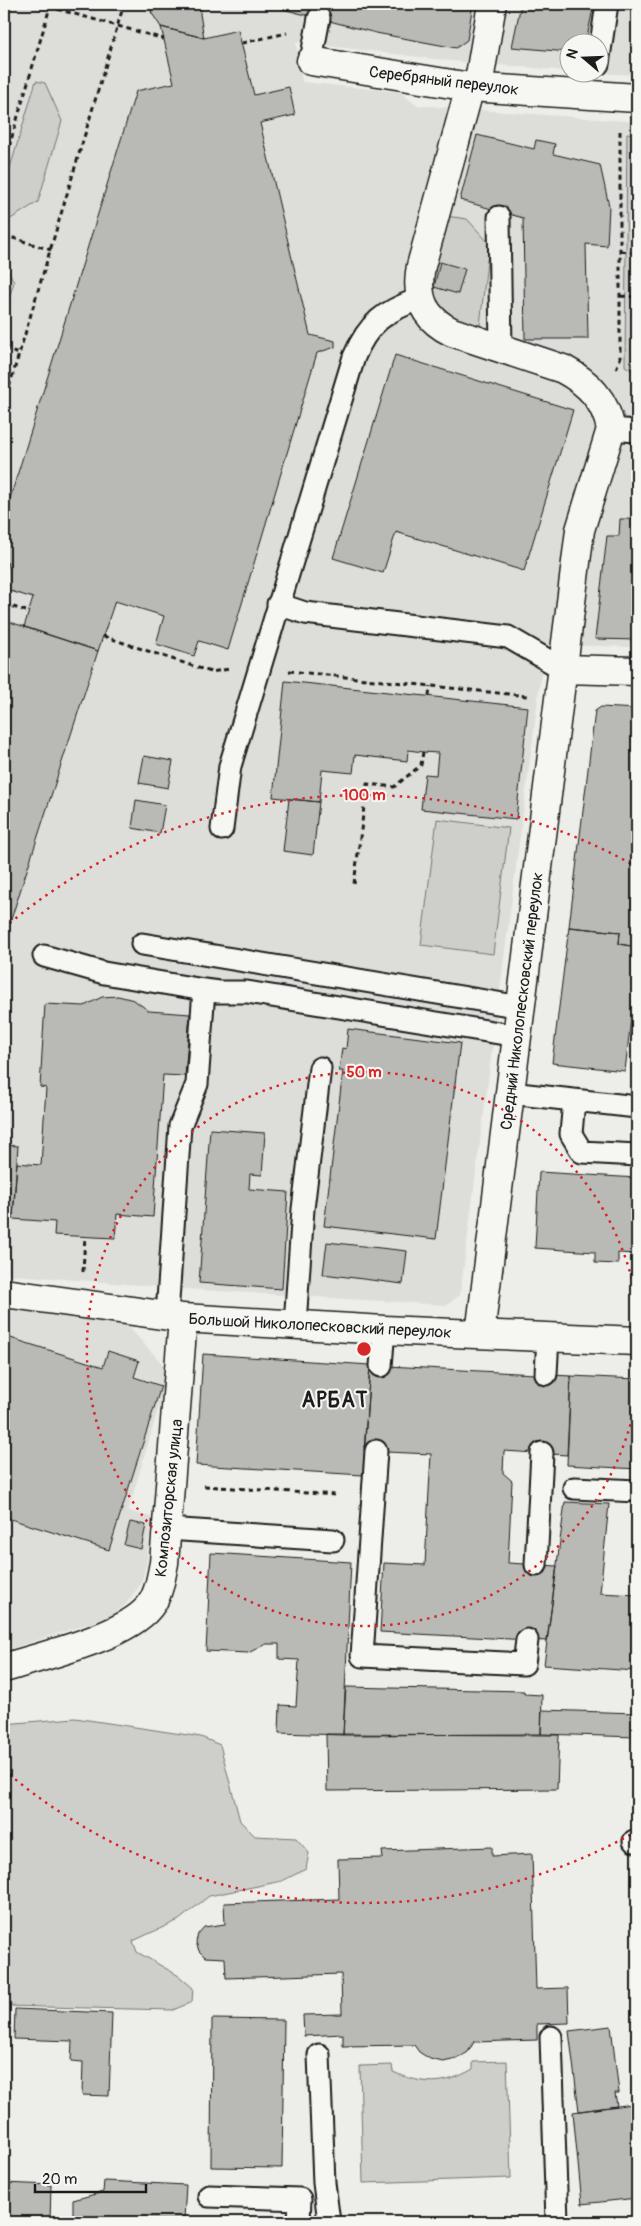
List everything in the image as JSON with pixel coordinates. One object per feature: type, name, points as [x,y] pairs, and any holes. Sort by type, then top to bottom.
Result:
[{"type":"street","points":[[492,4],[474,87],[421,266],[418,282],[419,299],[428,314],[440,326],[501,349],[563,369],[580,378],[592,388],[609,417],[624,430]]},
{"type":"street","name":"Серебряный переулок","points":[[310,61],[474,87],[612,91]]},
{"type":"street","name":"Средний Николопесковский переулок","points":[[480,1334],[580,530],[624,430]]},
{"type":"street","points":[[563,669],[637,671]]},
{"type":"street","name":"Большой Николопесковский переулок","points":[[4,1293],[176,1316],[384,1330],[637,1341]]},
{"type":"street","name":"Композиторская улица","points":[[4,1668],[111,1633],[135,1620],[150,1606],[159,1587],[164,1563],[170,1484],[176,1316]]},
{"type":"lane","points":[[603,32],[607,4]]},
{"type":"lane","points":[[310,61],[319,18]]},
{"type":"lane","points":[[499,217],[501,349]]},
{"type":"lane","points":[[222,829],[230,766],[351,366],[362,337],[379,319],[396,307],[419,299]]},
{"type":"lane","points":[[278,604],[305,613],[508,637],[563,669]]},
{"type":"lane","points":[[142,944],[521,1007]]},
{"type":"lane","points":[[44,956],[104,973],[204,990],[247,992],[517,1036]]},
{"type":"lane","points":[[176,1316],[180,1126],[198,1084],[204,990]]},
{"type":"lane","points":[[295,1324],[303,1209],[320,1068]]},
{"type":"lane","points":[[510,1093],[637,1107]]},
{"type":"lane","points":[[574,1100],[570,1134],[582,1152],[637,1155]]},
{"type":"lane","points":[[381,1366],[384,1330]]},
{"type":"lane","points":[[546,1374],[548,1337]]},
{"type":"lane","points":[[376,1451],[362,1656],[524,1664],[527,1640]]},
{"type":"lane","points":[[536,1565],[542,1453]]},
{"type":"lane","points":[[574,1488],[637,1491]]},
{"type":"lane","points":[[167,1528],[333,1540]]},
{"type":"lane","points":[[551,2038],[557,2222]]},
{"type":"lane","points":[[319,2055],[324,2183],[330,2222]]},
{"type":"lane","points":[[209,2196],[300,2199],[299,2222]]},
{"type":"path","points":[[4,404],[124,4]]},
{"type":"path","points":[[4,164],[50,5],[164,39]]},
{"type":"path","points":[[242,43],[290,32]]},
{"type":"path","points":[[601,401],[620,359],[621,251],[612,91]]},
{"type":"path","points":[[4,235],[51,250]]},
{"type":"path","points":[[621,251],[637,253]]},
{"type":"path","points":[[621,296],[637,297]]},
{"type":"path","points":[[4,349],[19,354]]},
{"type":"path","points":[[4,604],[29,612]]},
{"type":"path","points":[[103,636],[211,672],[244,666],[259,667],[532,697]]},
{"type":"path","points":[[429,696],[430,686]]},
{"type":"path","points":[[354,884],[367,784],[394,787],[422,765],[423,752]]},
{"type":"path","points":[[170,1484],[336,1495]]},
{"type":"shaded area","points":[[4,4],[637,4],[637,75],[608,74],[608,32],[558,32],[558,70],[452,61],[296,42],[302,82],[400,92],[416,105],[637,122],[637,647],[545,645],[460,1295],[447,1305],[200,1290],[4,1274]]},
{"type":"shaded area","points":[[36,81],[45,83],[62,121],[38,202],[4,223],[4,188]]},
{"type":"shaded area","points":[[627,133],[637,134],[637,373],[625,366]]},
{"type":"shaded area","points":[[446,216],[467,219],[489,243],[480,326],[460,322],[446,315],[424,288]]},
{"type":"shaded area","points":[[4,261],[14,282],[7,305],[4,307]]},
{"type":"shaded area","points":[[437,819],[509,828],[493,954],[421,945]]},
{"type":"shaded area","points":[[4,1304],[125,1323],[167,1369],[165,1386],[128,1511],[151,1517],[147,1561],[141,1584],[125,1605],[109,1617],[4,1651]]},
{"type":"shaded area","points":[[75,1718],[201,1737],[220,1745],[240,1821],[255,1836],[296,1838],[309,1853],[306,1869],[282,1881],[209,1896],[179,1920],[133,1941],[137,1952],[179,1976],[193,1988],[192,2002],[173,2010],[4,2006],[4,1724]]},
{"type":"shaded area","points":[[507,2061],[511,2178],[363,2183],[360,2066],[392,2065],[393,2072],[414,2079],[433,2082],[462,2075],[473,2069],[473,2062]]},
{"type":"building","points":[[153,4],[202,4],[200,14],[204,38],[161,27],[151,12]]},
{"type":"building","points":[[263,4],[473,4],[467,40],[456,48],[376,33]]},
{"type":"building","points":[[521,4],[594,4],[588,32],[558,32],[558,51],[512,47]]},
{"type":"building","points":[[161,27],[204,38],[238,30],[254,95],[289,87],[295,115],[260,123],[310,335],[335,341],[335,347],[317,353],[228,650],[199,641],[194,656],[156,644],[164,616],[115,601],[98,651],[24,627],[33,598],[4,589],[8,563],[4,562],[4,518],[136,91],[174,83]]},
{"type":"building","points":[[477,135],[534,149],[536,140],[555,144],[553,154],[600,165],[609,206],[607,246],[586,244],[588,339],[525,339],[523,218],[460,200]]},
{"type":"building","points":[[440,262],[465,269],[458,294],[434,287]]},
{"type":"building","points":[[395,355],[573,410],[524,571],[396,532],[383,573],[333,558]]},
{"type":"building","points":[[620,519],[637,519],[637,640],[595,639],[607,536],[619,536]]},
{"type":"building","points":[[4,620],[98,651],[4,941]]},
{"type":"building","points":[[285,681],[528,707],[516,819],[421,809],[425,774],[436,775],[438,753],[408,750],[407,761],[355,755],[353,773],[322,770],[319,802],[273,797]]},
{"type":"building","points":[[601,707],[637,709],[637,947],[619,944],[620,932],[569,927],[595,711]]},
{"type":"building","points":[[144,756],[173,761],[168,788],[139,783]]},
{"type":"building","points":[[289,799],[319,802],[313,855],[283,851]]},
{"type":"building","points":[[136,800],[165,805],[160,833],[132,828]]},
{"type":"building","points":[[569,927],[620,932],[619,944],[637,947],[637,967],[625,1071],[552,1063]]},
{"type":"building","points":[[118,996],[134,1000],[149,1011],[190,1014],[185,1076],[163,1075],[153,1217],[117,1214],[115,1238],[54,1235],[55,1222],[13,1219],[17,1163],[41,1165],[46,1088],[40,1087],[45,1004],[84,1006],[102,997]]},
{"type":"building","points":[[348,1029],[460,1043],[436,1239],[324,1226],[343,1071],[339,1071],[342,1048],[346,1049]]},
{"type":"building","points":[[210,1129],[265,1133],[262,1175],[250,1174],[249,1189],[288,1192],[282,1289],[199,1283]]},
{"type":"building","points":[[4,1145],[18,1146],[13,1215],[4,1214]]},
{"type":"building","points":[[539,1172],[637,1178],[637,1254],[618,1253],[618,1264],[595,1263],[595,1252],[535,1248]]},
{"type":"building","points":[[327,1242],[407,1251],[403,1284],[323,1274]]},
{"type":"building","points":[[4,1336],[103,1367],[108,1351],[139,1361],[134,1377],[161,1386],[109,1550],[4,1517]]},
{"type":"building","points":[[203,1354],[370,1365],[363,1475],[196,1465]]},
{"type":"building","points":[[370,1365],[571,1376],[567,1455],[504,1451],[503,1473],[512,1481],[508,1563],[557,1566],[547,1641],[380,1632],[384,1563],[425,1565],[431,1454],[364,1451]]},
{"type":"building","points":[[571,1376],[637,1379],[637,1469],[567,1465]]},
{"type":"building","points":[[565,1502],[609,1504],[600,1593],[637,1595],[637,1671],[544,1665]]},
{"type":"building","points":[[130,1522],[146,1525],[141,1549],[124,1545]]},
{"type":"building","points":[[211,1553],[351,1562],[343,1735],[279,1733],[280,1705],[296,1706],[299,1660],[279,1659],[279,1644],[266,1644],[248,1653],[206,1651]]},
{"type":"building","points":[[346,1687],[524,1691],[524,1694],[542,1695],[541,1734],[343,1735]]},
{"type":"building","points":[[542,1710],[637,1713],[637,1737],[541,1734]]},
{"type":"building","points":[[326,1734],[559,1735],[557,1789],[327,1791]]},
{"type":"building","points":[[492,1847],[492,1856],[532,1854],[536,1989],[568,1988],[569,2023],[537,2024],[537,2040],[474,2042],[468,2052],[457,2059],[443,2062],[430,2059],[419,2052],[414,2045],[343,2046],[343,2034],[304,2036],[303,2015],[342,2014],[341,1974],[226,1978],[225,1958],[205,1957],[199,1951],[196,1942],[198,1934],[204,1927],[225,1924],[224,1903],[339,1899],[338,1859],[383,1858],[382,1851]]},
{"type":"building","points":[[15,2009],[112,2013],[109,2096],[82,2095],[83,2062],[71,2061],[72,2041],[14,2039]]},
{"type":"building","points":[[212,2019],[284,2020],[282,2168],[211,2167]]},
{"type":"building","points":[[611,2026],[619,2093],[615,2093],[617,2106],[579,2111],[569,2031]]},
{"type":"building","points":[[633,2104],[637,2133],[637,2198],[582,2204],[573,2112]]},
{"type":"building","points":[[104,2181],[186,2185],[184,2219],[198,2220],[198,2222],[73,2222],[73,2200],[103,2192]]},
{"type":"building","points":[[4,2183],[51,2185],[50,2222],[4,2222]]},
{"type":"building","points":[[198,2220],[267,2222],[198,2222]]},
{"type":"district","name":"АРБАТ","points":[[335,1400]]}]
